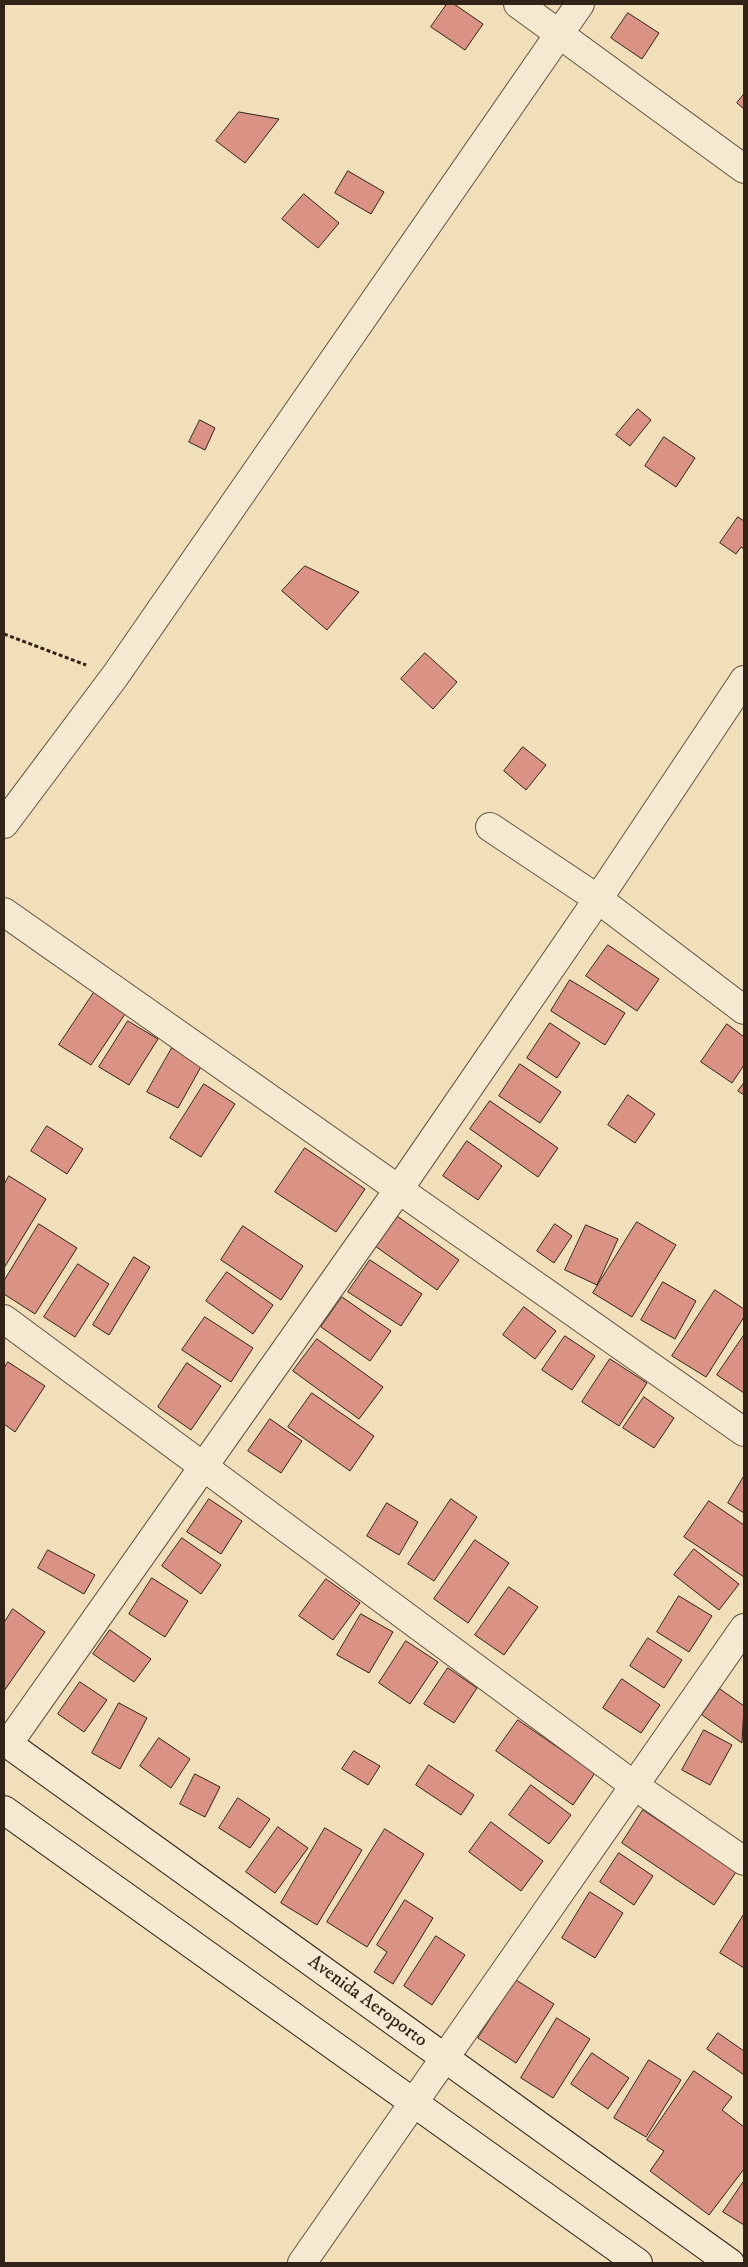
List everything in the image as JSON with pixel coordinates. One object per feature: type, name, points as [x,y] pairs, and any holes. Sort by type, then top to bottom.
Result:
[{"type":"street","points":[[518,4],[744,169]]},
{"type":"street","points":[[4,824],[115,676],[580,4]]},
{"type":"street","points":[[6,1742],[399,1189],[598,900],[744,680]]},
{"type":"street","points":[[490,827],[598,900],[744,1010]]},
{"type":"street","points":[[4,912],[744,1432]]},
{"type":"street","points":[[4,1319],[201,1467],[635,1786],[744,1862]]},
{"type":"street","points":[[302,2263],[744,1628]]},
{"type":"street","name":"Avenida Aeroporto","points":[[6,1742],[730,2263]]},
{"type":"street","points":[[4,1810],[638,2263]]},
{"type":"path","points":[[4,634],[115,676]]},
{"type":"building","points":[[447,4],[454,4],[483,24],[465,50],[431,27]]},
{"type":"building","points":[[628,13],[659,33],[642,59],[611,38]]},
{"type":"building","points":[[744,94],[744,109],[737,103]]},
{"type":"building","points":[[239,112],[279,119],[245,163],[216,141]]},
{"type":"building","points":[[348,171],[384,192],[371,214],[335,193]]},
{"type":"building","points":[[304,194],[339,223],[318,248],[282,219]]},
{"type":"building","points":[[638,409],[651,420],[630,446],[616,435]]},
{"type":"building","points":[[200,420],[215,428],[205,450],[189,442]]},
{"type":"building","points":[[664,437],[695,458],[676,487],[645,466]]},
{"type":"building","points":[[738,517],[744,521],[744,549],[741,547],[736,554],[720,543]]},
{"type":"building","points":[[305,566],[359,592],[327,630],[282,591]]},
{"type":"building","points":[[425,653],[457,682],[433,709],[401,679]]},
{"type":"building","points":[[523,747],[546,765],[526,790],[504,771]]},
{"type":"building","points":[[608,945],[659,979],[637,1011],[586,976]]},
{"type":"building","points":[[570,980],[625,1013],[605,1045],[551,1011]]},
{"type":"building","points":[[95,991],[127,1011],[91,1065],[59,1045]]},
{"type":"building","points":[[128,1021],[158,1039],[129,1085],[99,1067]]},
{"type":"building","points":[[550,1023],[580,1043],[557,1078],[527,1058]]},
{"type":"building","points":[[727,1024],[744,1037],[744,1065],[732,1083],[701,1062]]},
{"type":"building","points":[[172,1048],[202,1065],[178,1108],[147,1092]]},
{"type":"building","points":[[520,1064],[561,1092],[540,1123],[499,1096]]},
{"type":"building","points":[[744,1083],[744,1095],[738,1091]]},
{"type":"building","points":[[204,1084],[235,1104],[201,1157],[170,1138]]},
{"type":"building","points":[[628,1095],[655,1114],[635,1143],[608,1125]]},
{"type":"building","points":[[490,1101],[558,1148],[538,1177],[470,1129]]},
{"type":"building","points":[[47,1126],[83,1149],[67,1174],[31,1151]]},
{"type":"building","points":[[467,1141],[502,1166],[478,1200],[443,1176]]},
{"type":"building","points":[[305,1148],[365,1189],[336,1232],[275,1192]]},
{"type":"building","points":[[9,1176],[46,1199],[4,1268],[4,1185]]},
{"type":"building","points":[[397,1216],[459,1260],[437,1290],[375,1246]]},
{"type":"building","points":[[637,1222],[676,1245],[632,1317],[593,1293]]},
{"type":"building","points":[[39,1224],[77,1248],[35,1314],[4,1294],[4,1281]]},
{"type":"building","points":[[555,1224],[572,1236],[554,1263],[537,1251]]},
{"type":"building","points":[[586,1225],[618,1239],[597,1285],[565,1270]]},
{"type":"building","points":[[243,1226],[303,1266],[281,1300],[221,1260]]},
{"type":"building","points":[[134,1257],[150,1267],[109,1335],[93,1325]]},
{"type":"building","points":[[370,1260],[422,1294],[401,1326],[348,1292]]},
{"type":"building","points":[[78,1264],[109,1284],[75,1337],[44,1317]]},
{"type":"building","points":[[227,1272],[273,1305],[253,1334],[206,1301]]},
{"type":"building","points":[[663,1282],[696,1301],[675,1339],[641,1320]]},
{"type":"building","points":[[715,1290],[744,1309],[744,1317],[706,1377],[672,1356]]},
{"type":"building","points":[[342,1297],[391,1331],[370,1361],[321,1327]]},
{"type":"building","points":[[524,1307],[556,1331],[535,1359],[503,1335]]},
{"type":"building","points":[[205,1317],[253,1348],[231,1382],[182,1350]]},
{"type":"building","points":[[744,1335],[744,1393],[717,1375]]},
{"type":"building","points":[[565,1336],[595,1356],[572,1390],[542,1370]]},
{"type":"building","points":[[317,1339],[383,1387],[359,1419],[293,1371]]},
{"type":"building","points":[[610,1359],[647,1383],[619,1426],[582,1402]]},
{"type":"building","points":[[8,1362],[45,1386],[15,1432],[4,1424],[4,1369]]},
{"type":"building","points":[[187,1363],[221,1386],[191,1430],[158,1407]]},
{"type":"building","points":[[312,1393],[374,1436],[350,1471],[288,1427]]},
{"type":"building","points":[[644,1397],[674,1418],[654,1448],[623,1428]]},
{"type":"building","points":[[270,1419],[302,1441],[281,1473],[248,1451]]},
{"type":"building","points":[[744,1476],[744,1513],[728,1503]]},
{"type":"building","points":[[209,1499],[242,1521],[221,1554],[187,1532]]},
{"type":"building","points":[[451,1499],[477,1517],[434,1581],[408,1564]]},
{"type":"building","points":[[709,1501],[744,1525],[744,1577],[684,1537]]},
{"type":"building","points":[[387,1503],[418,1522],[399,1555],[367,1536]]},
{"type":"building","points":[[182,1538],[221,1565],[201,1594],[162,1566]]},
{"type":"building","points":[[475,1540],[509,1563],[468,1623],[434,1599]]},
{"type":"building","points":[[694,1549],[739,1584],[719,1610],[674,1575]]},
{"type":"building","points":[[48,1550],[95,1575],[84,1594],[38,1568]]},
{"type":"building","points":[[152,1578],[188,1601],[165,1637],[129,1614]]},
{"type":"building","points":[[326,1579],[360,1603],[333,1640],[299,1616]]},
{"type":"building","points":[[509,1587],[538,1607],[504,1655],[475,1635]]},
{"type":"building","points":[[679,1596],[712,1616],[689,1652],[657,1632]]},
{"type":"building","points":[[13,1609],[45,1632],[4,1691],[4,1623]]},
{"type":"building","points":[[361,1614],[393,1632],[369,1673],[337,1655]]},
{"type":"building","points":[[110,1630],[151,1659],[134,1682],[93,1654]]},
{"type":"building","points":[[648,1638],[682,1660],[664,1688],[630,1666]]},
{"type":"building","points":[[406,1641],[438,1662],[410,1704],[379,1683]]},
{"type":"building","points":[[448,1668],[477,1688],[454,1723],[424,1704]]},
{"type":"building","points":[[622,1679],[660,1705],[641,1733],[603,1708]]},
{"type":"building","points":[[80,1682],[107,1700],[84,1732],[58,1714]]},
{"type":"building","points":[[720,1689],[744,1706],[742,1743],[702,1715]]},
{"type":"building","points":[[119,1703],[147,1718],[120,1769],[92,1753]]},
{"type":"building","points":[[518,1720],[595,1773],[573,1805],[496,1751]]},
{"type":"building","points":[[704,1730],[732,1745],[710,1785],[682,1770]]},
{"type":"building","points":[[159,1738],[190,1759],[171,1788],[140,1766]]},
{"type":"building","points":[[354,1751],[380,1766],[368,1785],[342,1769]]},
{"type":"building","points":[[429,1765],[474,1795],[461,1815],[416,1785]]},
{"type":"building","points":[[195,1774],[220,1787],[205,1817],[180,1804]]},
{"type":"building","points":[[531,1785],[571,1815],[549,1844],[509,1815]]},
{"type":"building","points":[[238,1798],[270,1819],[250,1848],[219,1828]]},
{"type":"building","points":[[643,1810],[736,1872],[714,1905],[622,1843]]},
{"type":"building","points":[[491,1822],[543,1861],[521,1891],[469,1852]]},
{"type":"building","points":[[278,1827],[308,1848],[275,1893],[246,1872]]},
{"type":"building","points":[[325,1828],[362,1850],[317,1925],[281,1903]]},
{"type":"building","points":[[385,1829],[424,1854],[367,1947],[327,1922]]},
{"type":"building","points":[[619,1853],[653,1876],[634,1905],[600,1882]]},
{"type":"building","points":[[590,1892],[623,1913],[595,1958],[562,1938]]},
{"type":"building","points":[[405,1900],[433,1918],[393,1984],[374,1972],[387,1952],[377,1945]]},
{"type":"building","points":[[744,1914],[744,1968],[720,1953]]},
{"type":"building","points":[[436,1936],[465,1955],[432,2005],[404,1986]]},
{"type":"building","points":[[516,1980],[554,2004],[516,2063],[478,2038]]},
{"type":"building","points":[[557,2018],[590,2039],[553,2098],[521,2078]]},
{"type":"building","points":[[718,2033],[744,2051],[744,2075],[707,2049]]},
{"type":"building","points":[[592,2053],[629,2078],[608,2109],[571,2084]]},
{"type":"building","points":[[649,2060],[681,2080],[646,2137],[614,2118]]},
{"type":"building","points":[[694,2071],[732,2097],[722,2110],[744,2127],[744,2169],[709,2215],[650,2171],[664,2151],[647,2140]]},
{"type":"building","points":[[744,2181],[744,2225],[723,2212]]}]
